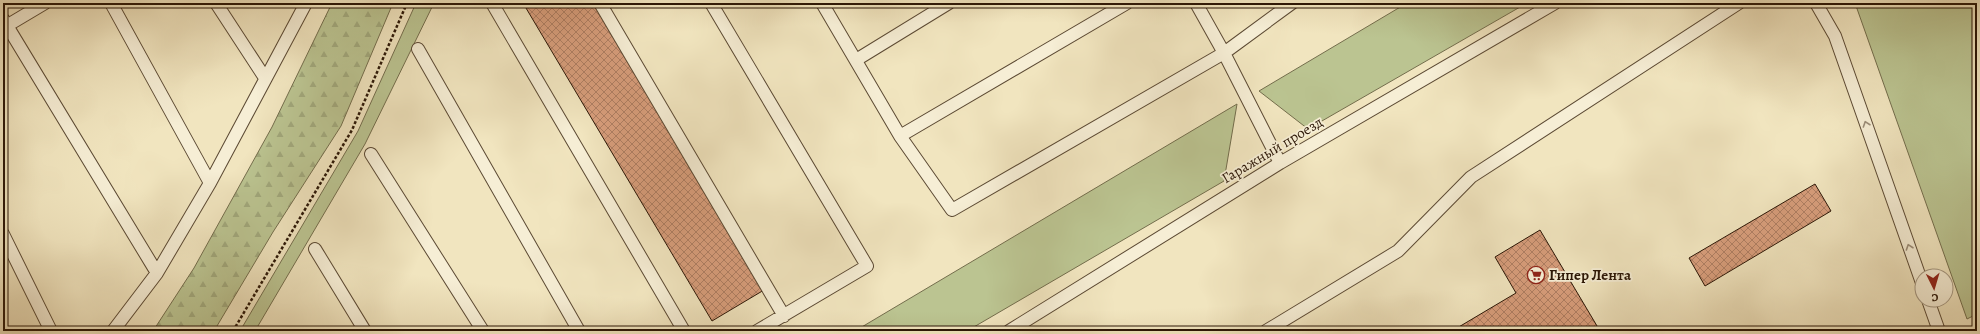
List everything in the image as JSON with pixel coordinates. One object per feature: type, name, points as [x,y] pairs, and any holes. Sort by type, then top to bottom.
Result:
[{"type":"lane","points":[[45,3],[4,24],[157,273]]},
{"type":"lane","points":[[111,3],[210,183]]},
{"type":"lane","points":[[216,3],[265,78]]},
{"type":"lane","points":[[113,331],[157,273],[210,183],[306,3]]},
{"type":"lane","points":[[492,3],[684,331]]},
{"type":"lane","points":[[600,3],[784,316]]},
{"type":"lane","points":[[711,3],[867,266],[757,331]]},
{"type":"lane","points":[[822,3],[900,136],[952,210],[1224,53],[1292,3]]},
{"type":"lane","points":[[856,60],[949,3]]},
{"type":"lane","points":[[900,136],[1127,3]]},
{"type":"lane","points":[[1196,3],[1224,53],[1280,163]]},
{"type":"lane","name":"Гаражный проезд","points":[[1009,331],[1280,163],[1555,3]]},
{"type":"lane","points":[[1266,331],[1398,251],[1471,177],[1739,3]]},
{"type":"lane","points":[[1816,3],[1835,36],[1916,268]]},
{"type":"lane","points":[[418,49],[579,331]]},
{"type":"lane","points":[[371,154],[483,331]]},
{"type":"lane","points":[[3,234],[51,331]]},
{"type":"lane","points":[[315,249],[365,331]]},
{"type":"lane","points":[[1931,308],[1939,331]]},
{"type":"path","points":[[233,331],[352,130],[407,3]]},
{"type":"green space","points":[[332,3],[393,3],[341,126],[273,232],[214,331],[153,331],[194,268],[272,127]]},
{"type":"green space","points":[[416,3],[434,3],[365,144],[255,331],[240,331],[358,131]]},
{"type":"green space","points":[[1407,3],[1527,3],[1308,129],[1259,91]]},
{"type":"green space","points":[[1855,3],[1977,3],[1977,314],[1967,319],[1954,282],[1954,268],[1949,268]]},
{"type":"green space","points":[[1237,104],[1224,181],[967,331],[855,331]]},
{"type":"building","points":[[523,3],[593,3],[764,290],[712,321]]},
{"type":"building","points":[[1815,184],[1831,211],[1705,286],[1689,258]]},
{"type":"building","name":"Гипер Лента","points":[[1540,230],[1600,331],[1452,331],[1516,293],[1495,257]]},
{"type":"place","name":"Гипер Лента","points":[[1536,275]]}]
